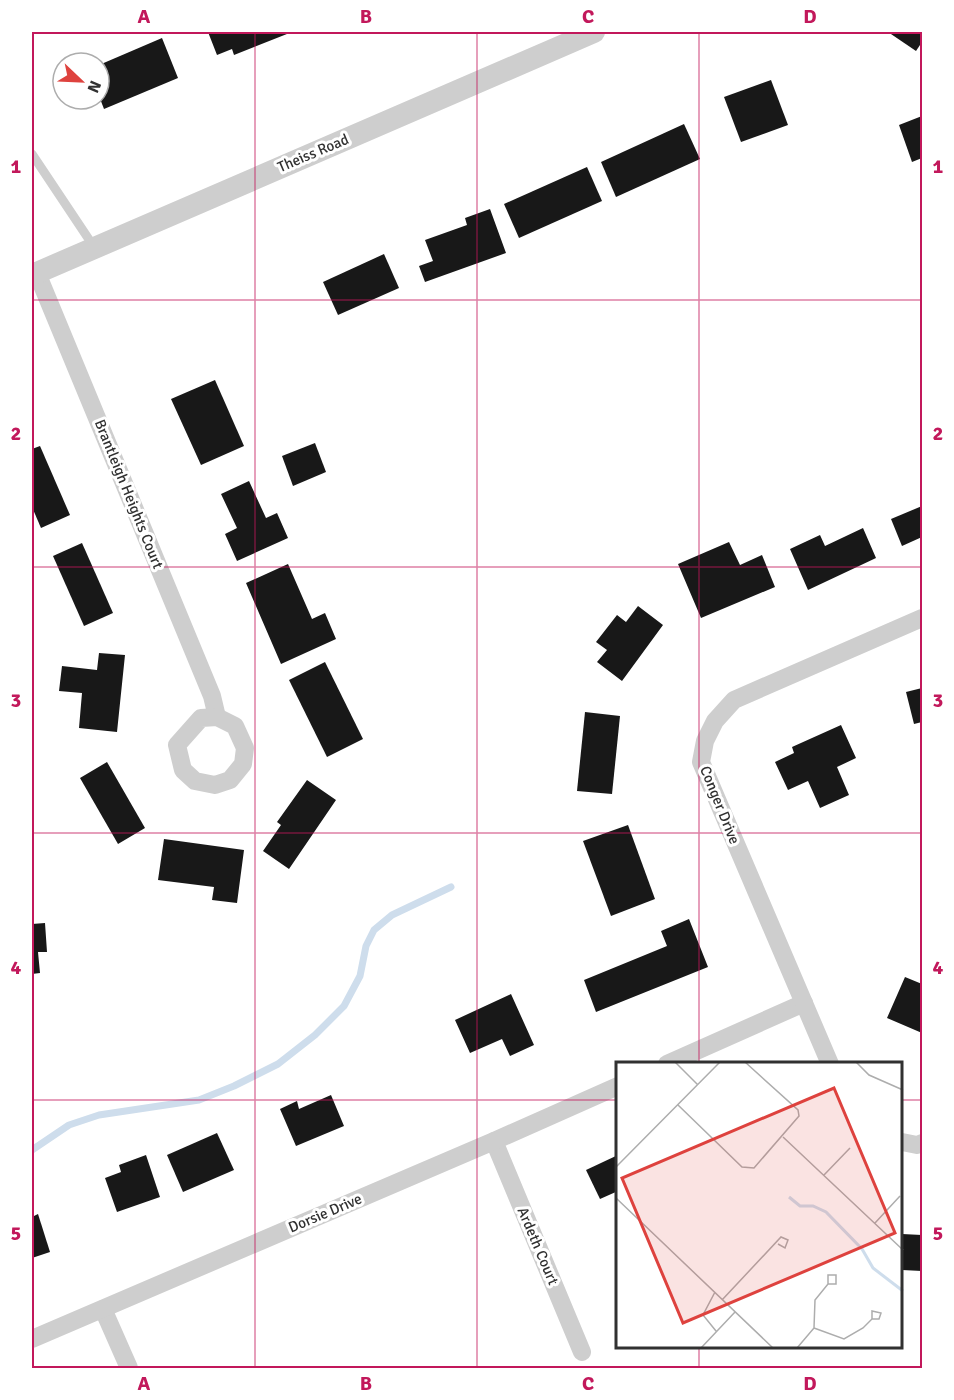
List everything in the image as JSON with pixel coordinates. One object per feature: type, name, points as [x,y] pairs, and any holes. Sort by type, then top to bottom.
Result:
[{"type":"street","name":"Theiss Road","points":[[34,274],[594,32]]},
{"type":"street","name":"Brantleigh Heights Court","points":[[34,274],[213,696],[217,717]]},
{"type":"street","name":"Conger Drive","points":[[829,1062],[701,762],[705,741],[714,721],[734,700],[922,618]]},
{"type":"street","points":[[672,1062],[804,1004]]},
{"type":"street","name":"Dorsie Drive","points":[[32,1339],[616,1087]]},
{"type":"street","name":"Ardeth Court","points":[[494,1141],[582,1352]]},
{"type":"street","points":[[903,1142],[917,1145],[922,1143]]},
{"type":"street","points":[[103,1309],[129,1368]]},
{"type":"lane","points":[[32,154],[95,248]]},
{"type":"building","points":[[208,32],[292,32],[234,55],[232,49],[217,55]]},
{"type":"building","points":[[888,32],[922,32],[922,42],[916,51]]},
{"type":"building","points":[[162,38],[178,78],[111,106],[111,60]]},
{"type":"building","points":[[771,80],[788,125],[741,142],[724,97]]},
{"type":"building","points":[[922,116],[922,158],[912,162],[899,125]]},
{"type":"building","points":[[684,124],[700,159],[616,197],[601,162]]},
{"type":"building","points":[[587,167],[602,201],[519,238],[504,204]]},
{"type":"building","points":[[490,209],[506,253],[425,282],[419,266],[433,261],[425,240],[467,225],[465,218]]},
{"type":"building","points":[[384,254],[399,288],[338,315],[323,282]]},
{"type":"building","points":[[215,380],[244,446],[201,465],[171,399]]},
{"type":"building","points":[[315,443],[326,472],[293,486],[282,456]]},
{"type":"building","points":[[40,446],[70,515],[41,528],[32,507],[32,449]]},
{"type":"building","points":[[249,481],[266,518],[277,513],[288,538],[237,561],[225,534],[237,528],[221,494]]},
{"type":"building","points":[[922,506],[922,537],[902,546],[891,519]]},
{"type":"building","points":[[863,528],[876,558],[808,590],[790,549],[820,535],[825,546]]},
{"type":"building","points":[[729,542],[740,565],[762,555],[775,587],[701,618],[678,564]]},
{"type":"building","points":[[82,543],[113,613],[84,626],[53,556]]},
{"type":"building","points":[[288,564],[312,619],[325,613],[336,639],[281,664],[246,583]]},
{"type":"building","points":[[638,606],[663,625],[622,681],[597,662],[607,650],[596,642],[617,615],[626,622]]},
{"type":"building","points":[[99,653],[125,655],[117,732],[79,728],[82,693],[59,691],[62,666],[97,670]]},
{"type":"building","points":[[325,662],[363,739],[327,757],[289,680]]},
{"type":"building","points":[[922,688],[922,722],[914,724],[906,692]]},
{"type":"building","points":[[585,712],[620,716],[612,794],[577,791]]},
{"type":"building","points":[[841,725],[856,758],[837,767],[849,795],[820,808],[808,781],[788,790],[775,762],[794,753],[792,747]]},
{"type":"building","points":[[107,762],[145,828],[118,844],[80,778]]},
{"type":"building","points":[[307,780],[336,800],[289,869],[263,851],[281,825],[277,822]]},
{"type":"building","points":[[628,825],[655,899],[611,916],[583,841]]},
{"type":"building","points":[[164,839],[244,850],[237,903],[212,900],[214,887],[158,880]]},
{"type":"building","points":[[689,919],[708,967],[596,1012],[584,980],[667,946],[661,931]]},
{"type":"building","points":[[45,923],[47,952],[38,952],[40,973],[32,974],[32,924]]},
{"type":"building","points":[[905,977],[922,984],[922,1033],[887,1018]]},
{"type":"building","points":[[511,994],[534,1045],[510,1056],[502,1039],[470,1053],[455,1020]]},
{"type":"building","points":[[331,1095],[344,1126],[296,1146],[280,1109],[297,1101],[299,1109]]},
{"type":"building","points":[[217,1133],[234,1170],[183,1192],[167,1155]]},
{"type":"building","points":[[146,1155],[160,1197],[117,1212],[105,1178],[121,1172],[119,1165]]},
{"type":"building","points":[[616,1156],[616,1192],[600,1199],[586,1170]]},
{"type":"building","points":[[38,1214],[50,1252],[32,1258],[32,1217]]},
{"type":"building","points":[[903,1234],[922,1235],[922,1271],[903,1270]]},
{"type":"waterway","points":[[32,1150],[69,1125],[99,1115],[199,1100],[278,1064],[315,1035],[344,1006],[360,976],[366,946],[374,930],[392,915],[451,887]]}]
